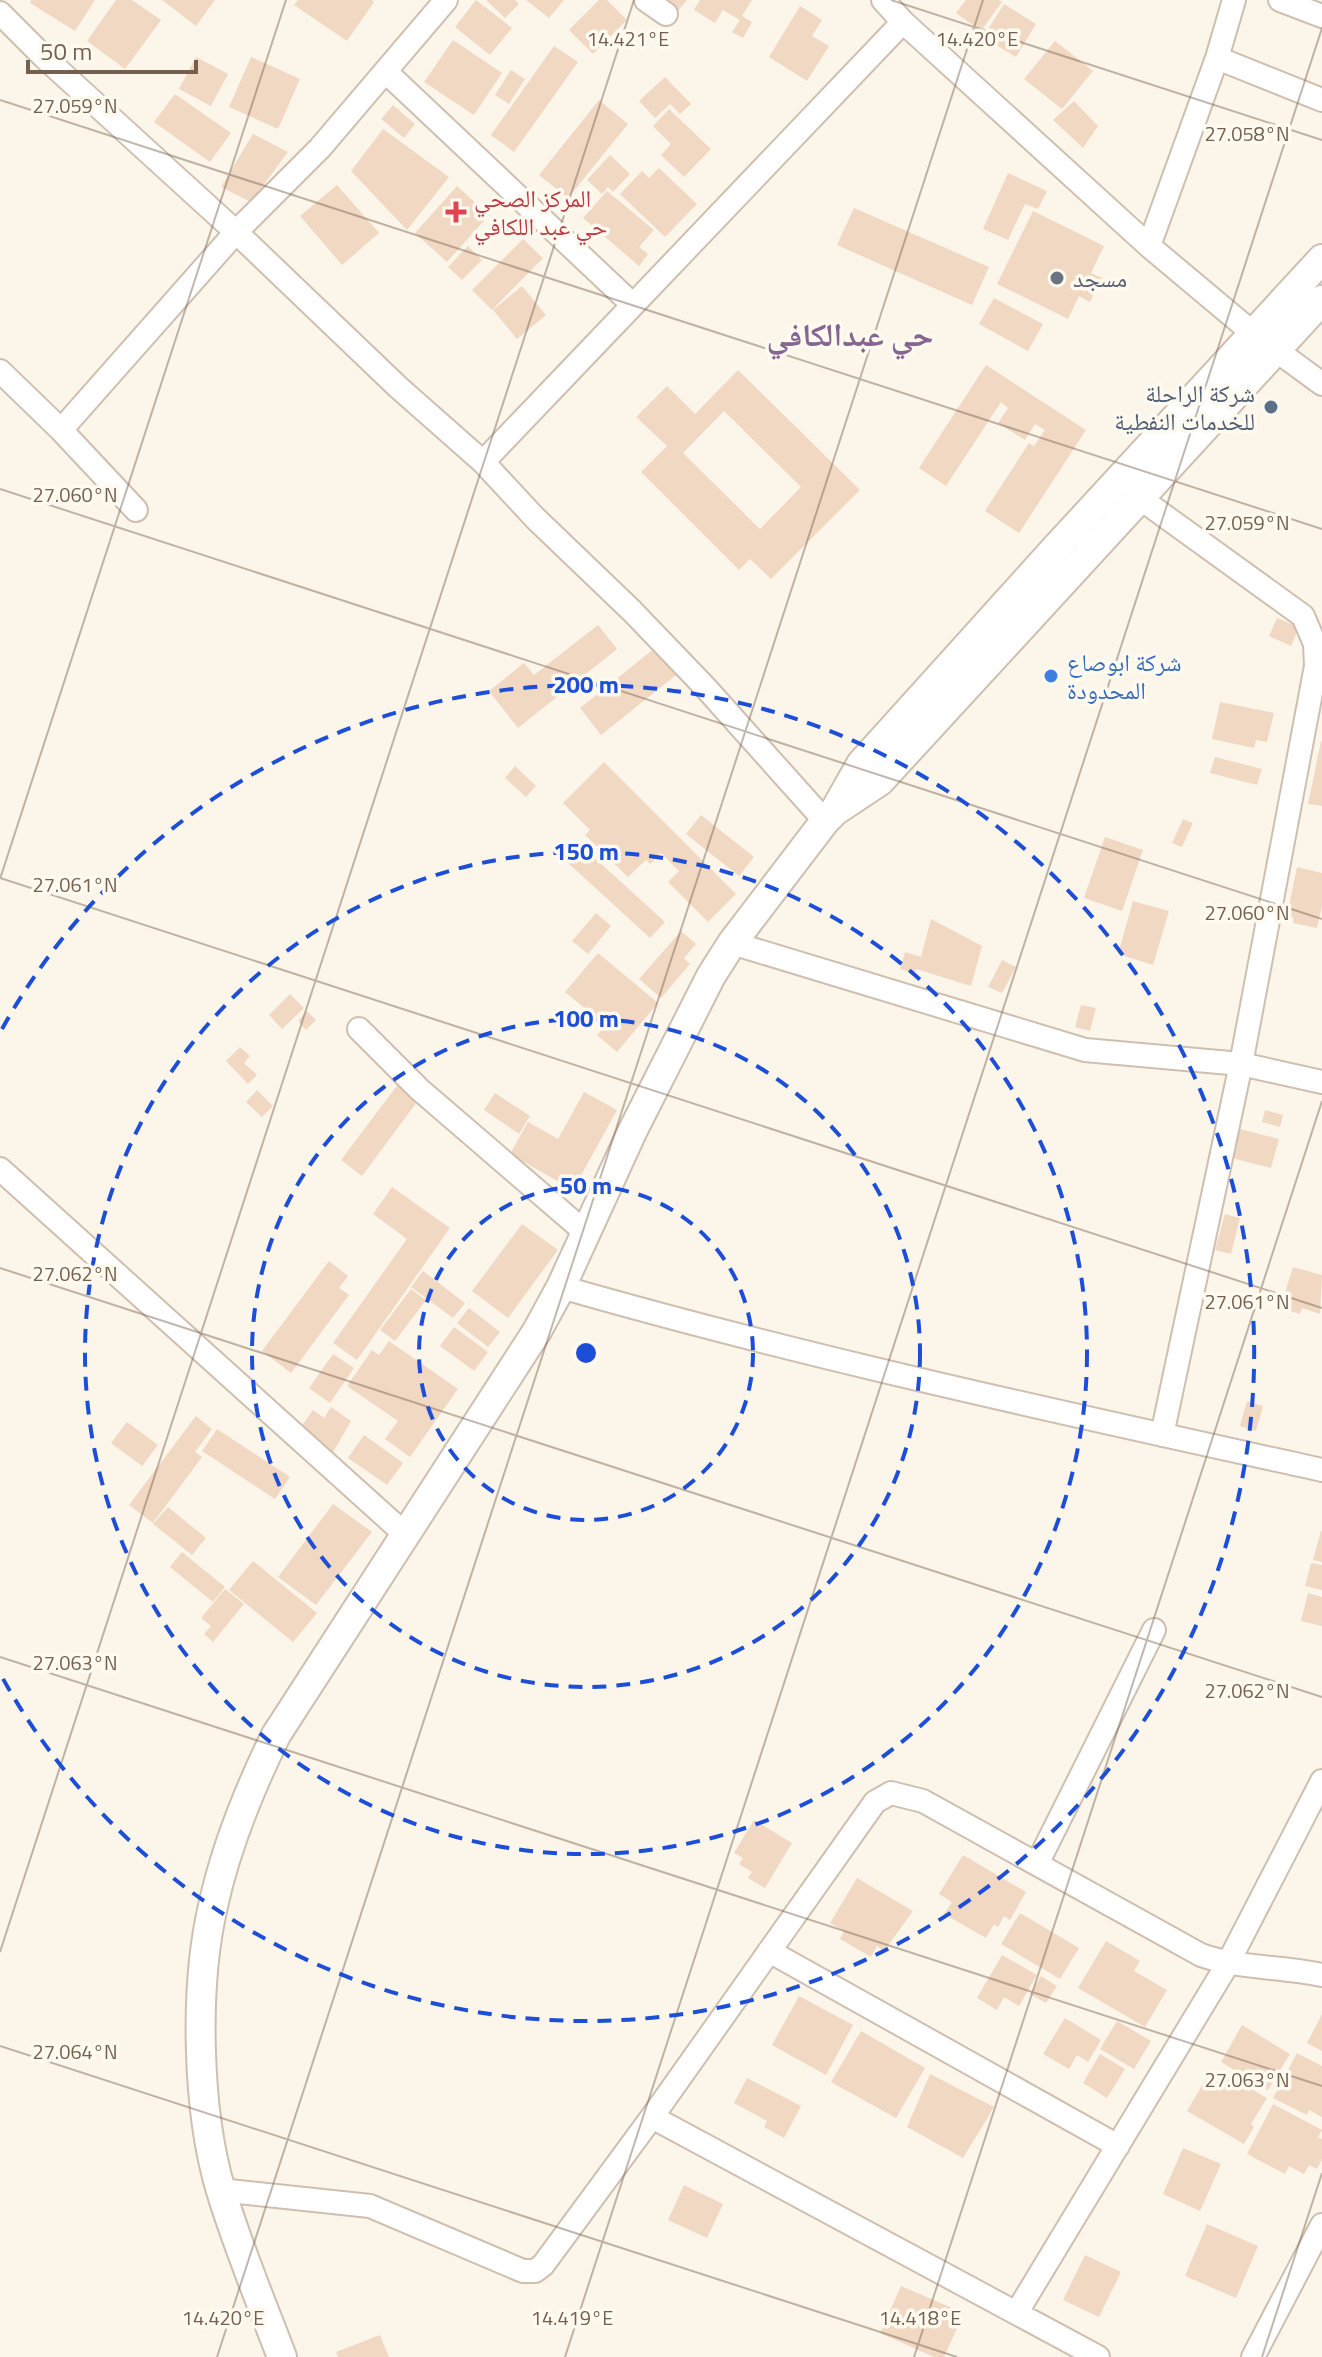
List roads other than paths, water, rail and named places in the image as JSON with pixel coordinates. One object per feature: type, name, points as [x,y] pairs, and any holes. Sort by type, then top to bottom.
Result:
[{"type":"street","points":[[61,430],[236,232],[320,148],[446,0]]},
{"type":"street","points":[[646,0],[666,14]]},
{"type":"street","points":[[883,0],[903,22],[1149,246],[1264,342],[1322,384]]},
{"type":"street","points":[[1149,246],[1217,58],[1234,0]]},
{"type":"street","points":[[1280,0],[1322,16]]},
{"type":"street","points":[[0,13],[387,377],[483,462],[830,816]]},
{"type":"street","points":[[483,462],[903,22]]},
{"type":"street","points":[[1217,58],[1322,100]]},
{"type":"street","points":[[386,72],[633,305]]},
{"type":"street","points":[[830,816],[880,781],[1141,499],[1264,342],[1322,259]]},
{"type":"street","points":[[282,2357],[220,2190],[204,2108],[202,2059],[205,1952],[213,1906],[248,1792],[276,1735],[537,1331],[711,976],[732,943],[830,816],[861,764],[1054,550],[1264,342],[1322,300]]},
{"type":"street","points":[[0,371],[136,510]]},
{"type":"street","points":[[1141,499],[1303,616],[1315,644],[1316,666],[1241,1064],[1162,1435]]},
{"type":"street","points":[[732,943],[1085,1050],[1241,1064],[1322,1082]]},
{"type":"street","points":[[359,1029],[419,1089],[585,1232]]},
{"type":"street","points":[[0,1169],[406,1535]]},
{"type":"street","points":[[561,1287],[919,1380],[1322,1470]]},
{"type":"street","points":[[1037,1864],[1154,1630]]},
{"type":"street","points":[[1017,2312],[1227,1965],[1322,1781]]},
{"type":"street","points":[[220,2190],[370,2206],[489,2259],[523,2271],[535,2271],[543,2265],[652,2117],[875,1802],[891,1793],[923,1801],[1201,1955],[1227,1965],[1292,1968],[1322,1975]]},
{"type":"street","points":[[769,1951],[1118,2146]]},
{"type":"street","points":[[652,2117],[1098,2357]]},
{"type":"street","points":[[1253,2357],[1322,2225]]},
{"type":"place","name":"المركز الصحي حي عبد اللكافي","points":[[456,212]]},
{"type":"place","name":"مسجد","points":[[1057,278]]},
{"type":"place","name":"شركة الراحلة للخدمات النفطية","points":[[1271,407]]},
{"type":"place","name":"شركة ابوصاع المحدودة","points":[[1051,676]]},
{"type":"district","name":"حي عبدالكافي","points":[[850,334]]}]
